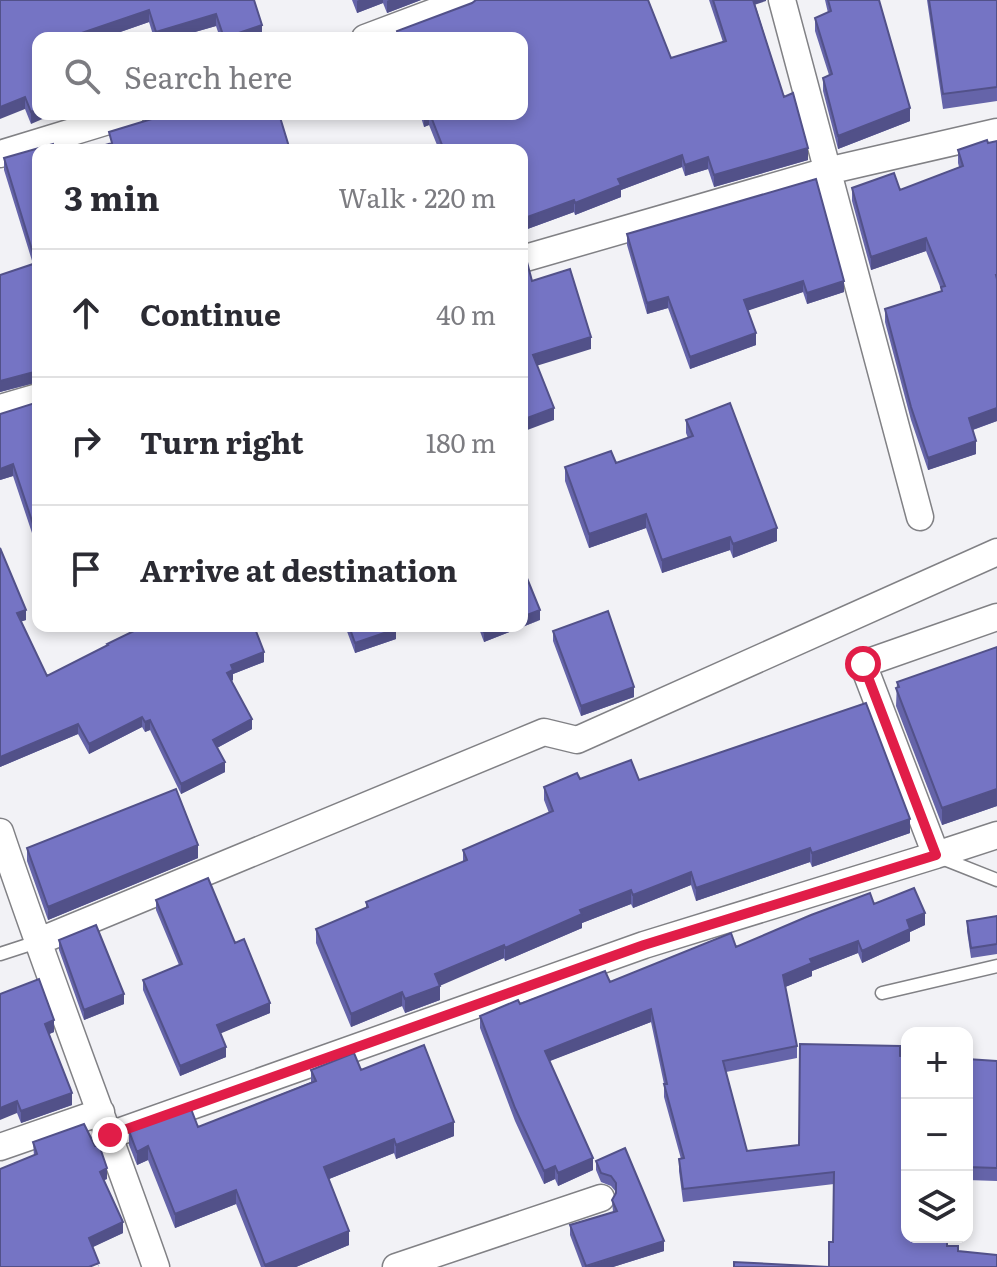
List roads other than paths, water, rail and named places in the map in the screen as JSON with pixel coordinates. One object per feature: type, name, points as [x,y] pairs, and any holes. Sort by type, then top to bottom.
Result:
[{"type":"street","points":[[381,32],[466,0]]},
{"type":"street","points":[[782,0],[920,517]]},
{"type":"street","points":[[33,144],[111,120]]},
{"type":"street","points":[[528,257],[827,171],[997,132]]},
{"type":"street","points":[[0,154],[32,144]]},
{"type":"street","points":[[0,408],[32,399]]},
{"type":"street","points":[[37,942],[544,732],[577,740],[997,552]]},
{"type":"street","points":[[936,855],[863,664],[997,617]]},
{"type":"street","points":[[0,832],[156,1267]]},
{"type":"street","points":[[0,1147],[106,1123],[644,945],[997,835]]},
{"type":"street","points":[[396,1267],[601,1198]]},
{"type":"lane","points":[[936,855],[997,880]]},
{"type":"lane","points":[[0,954],[37,942]]},
{"type":"lane","points":[[882,993],[997,966]]}]
